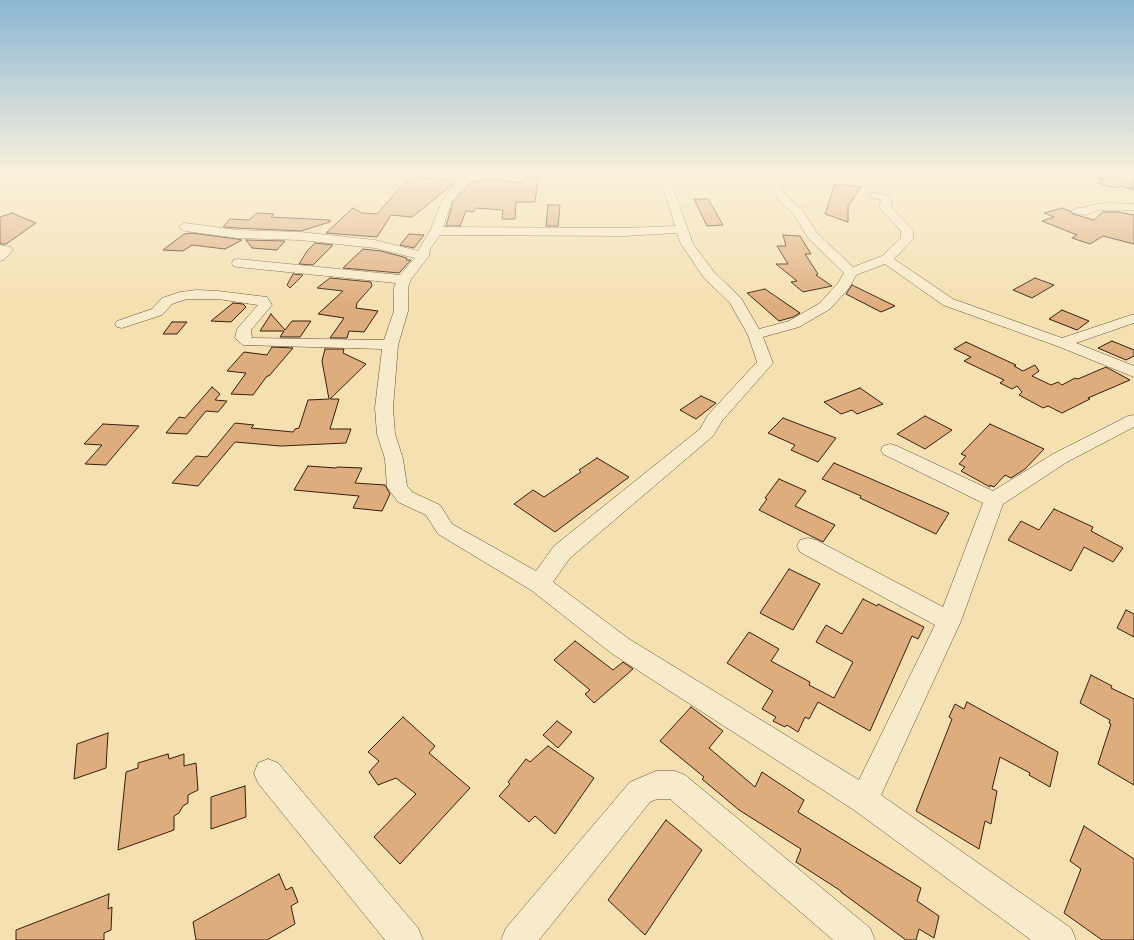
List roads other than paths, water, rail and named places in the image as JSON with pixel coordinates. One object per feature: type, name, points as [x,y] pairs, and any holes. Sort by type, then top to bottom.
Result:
[{"type":"street","points":[[441,218],[436,231],[424,249],[423,256],[405,280],[401,288],[401,311],[390,345],[384,408],[386,434],[394,459],[397,487],[405,497],[433,510],[445,529],[539,584],[620,646],[864,800],[1059,940]]},
{"type":"street","points":[[539,584],[562,552],[707,432],[714,419],[765,363],[755,335],[736,301],[710,275],[687,244],[678,218]]},
{"type":"street","points":[[802,218],[812,235],[852,272]]},
{"type":"street","points":[[755,335],[794,324],[825,306],[844,285],[852,272],[886,259],[907,239],[907,230],[895,218]]},
{"type":"street","points":[[185,227],[224,233],[300,236],[375,244],[423,256]]},
{"type":"street","points":[[436,231],[625,232],[682,229]]},
{"type":"street","points":[[0,249],[7,250],[0,257]]},
{"type":"street","points":[[886,259],[948,302],[1062,343],[1134,372]]},
{"type":"street","points":[[238,263],[369,275],[405,280]]},
{"type":"street","points":[[122,324],[157,312],[167,301],[173,299],[197,294],[211,295],[262,300],[265,305],[244,329],[243,338],[248,342],[390,345]]},
{"type":"street","points":[[1062,343],[1134,318]]},
{"type":"street","points":[[864,800],[949,621],[994,500],[1060,458],[1134,420]]},
{"type":"street","points":[[890,450],[994,500]]},
{"type":"street","points":[[808,546],[949,621]]},
{"type":"street","points":[[268,774],[406,940]]},
{"type":"street","points":[[518,940],[640,792],[656,785],[675,785],[858,940]]}]
